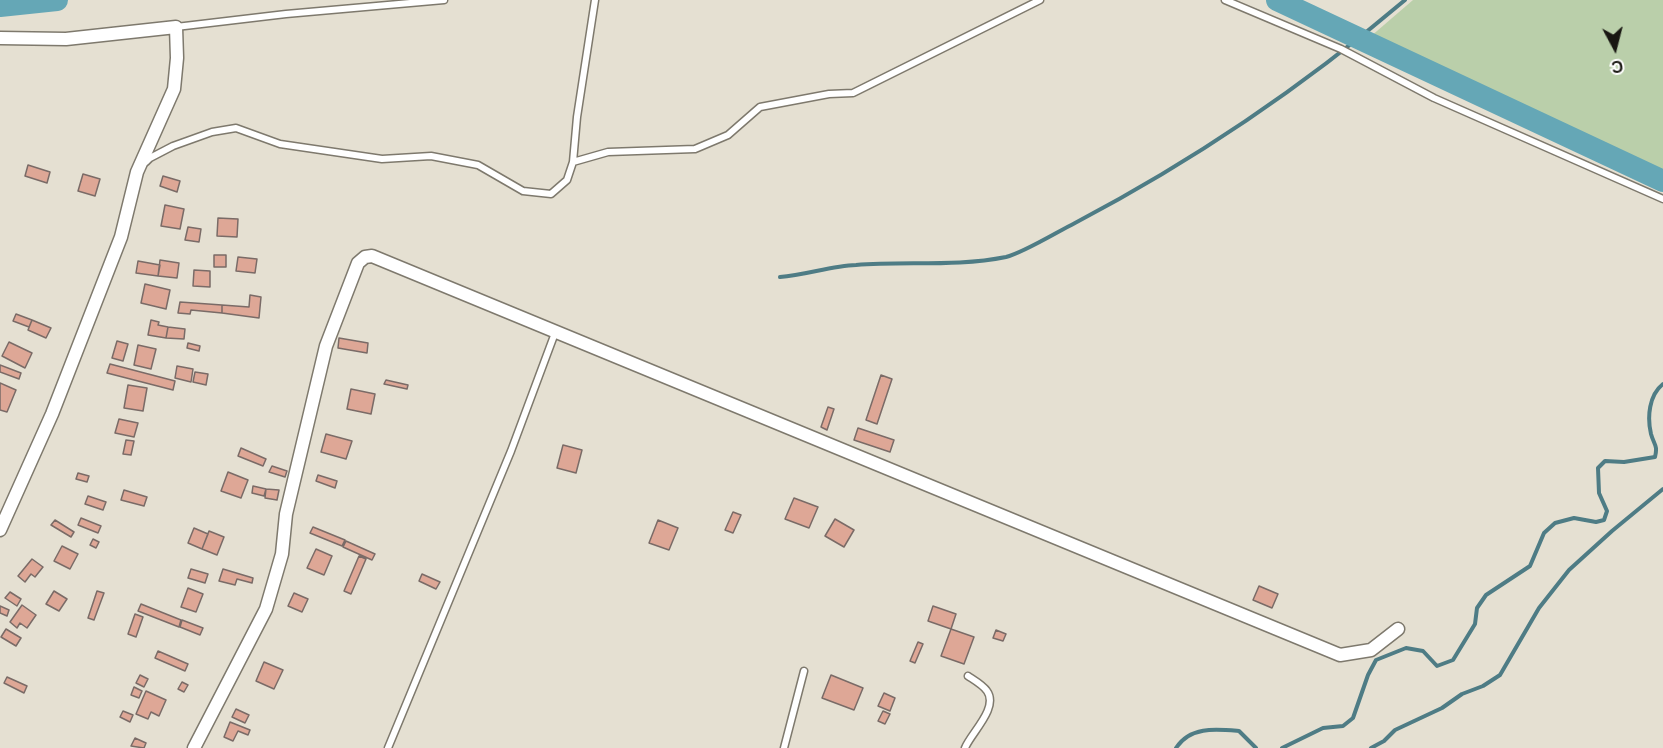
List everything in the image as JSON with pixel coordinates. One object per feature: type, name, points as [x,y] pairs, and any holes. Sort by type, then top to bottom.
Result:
[{"type":"street","points":[[0,38],[66,39],[176,27],[177,58],[174,89],[137,172],[121,237],[52,414],[0,530]]},
{"type":"street","points":[[194,748],[266,609],[282,554],[286,514],[326,346],[358,263],[365,257],[372,256],[1340,655],[1371,650],[1398,628]]},
{"type":"lane","points":[[176,27],[286,14],[444,0]]},
{"type":"lane","points":[[137,172],[150,158],[173,146],[212,132],[236,128],[280,144],[382,159],[431,156],[478,165],[523,191],[551,194],[567,180],[573,162],[577,117],[595,0]]},
{"type":"lane","points":[[573,162],[608,152],[695,149],[728,135],[760,107],[829,94],[853,93],[1040,0]]},
{"type":"lane","points":[[1225,0],[1341,49],[1434,98],[1663,199]]},
{"type":"lane","points":[[388,748],[511,451],[555,333]]},
{"type":"lane","points":[[784,748],[804,671]]},
{"type":"lane","points":[[965,748],[982,722],[989,706],[987,690],[968,676]]},
{"type":"green space","points":[[1413,0],[1663,0],[1663,173],[1370,37]]},
{"type":"building","points":[[28,165],[50,172],[47,183],[25,176]]},
{"type":"building","points":[[83,174],[100,179],[95,196],[78,191]]},
{"type":"building","points":[[163,176],[180,181],[177,192],[160,186]]},
{"type":"building","points":[[165,205],[184,209],[180,229],[161,226]]},
{"type":"building","points":[[218,218],[238,219],[237,237],[217,236]]},
{"type":"building","points":[[188,227],[201,229],[199,242],[185,240]]},
{"type":"building","points":[[214,255],[226,255],[226,267],[214,267]]},
{"type":"building","points":[[238,257],[257,259],[255,273],[236,271]]},
{"type":"building","points":[[160,260],[179,263],[177,278],[158,276]]},
{"type":"building","points":[[138,261],[160,265],[158,276],[136,273]]},
{"type":"building","points":[[194,270],[210,271],[210,287],[193,286]]},
{"type":"building","points":[[145,284],[170,290],[166,309],[141,303]]},
{"type":"building","points":[[250,295],[261,297],[259,318],[222,313],[222,305],[249,307]]},
{"type":"building","points":[[180,302],[222,305],[222,313],[191,310],[190,314],[178,313]]},
{"type":"building","points":[[16,314],[32,320],[29,327],[13,321]]},
{"type":"building","points":[[32,320],[51,328],[46,338],[28,330]]},
{"type":"building","points":[[151,320],[159,322],[158,325],[168,327],[166,338],[148,335]]},
{"type":"building","points":[[168,327],[185,329],[184,339],[166,338]]},
{"type":"building","points":[[339,338],[368,343],[367,353],[338,348]]},
{"type":"building","points":[[117,341],[128,344],[123,361],[112,358]]},
{"type":"building","points":[[9,342],[32,353],[25,368],[2,356]]},
{"type":"building","points":[[188,343],[200,346],[199,351],[187,348]]},
{"type":"building","points":[[138,345],[156,349],[151,369],[134,365]]},
{"type":"building","points":[[110,364],[175,381],[173,390],[107,373]]},
{"type":"building","points":[[0,365],[21,373],[19,379],[0,372]]},
{"type":"building","points":[[177,366],[193,369],[191,382],[175,378]]},
{"type":"building","points":[[195,372],[208,374],[206,385],[193,382]]},
{"type":"building","points":[[881,375],[892,379],[877,424],[866,420]]},
{"type":"building","points":[[386,380],[408,385],[407,389],[384,384]]},
{"type":"building","points":[[0,383],[16,390],[7,412],[0,410]]},
{"type":"building","points":[[128,385],[147,388],[143,411],[124,408]]},
{"type":"building","points":[[351,389],[375,394],[371,414],[347,409]]},
{"type":"building","points":[[828,407],[834,409],[827,430],[821,427]]},
{"type":"building","points":[[119,419],[138,423],[134,437],[115,433]]},
{"type":"building","points":[[858,428],[894,440],[890,452],[854,440]]},
{"type":"building","points":[[326,434],[352,441],[346,459],[321,452]]},
{"type":"building","points":[[126,440],[134,441],[131,455],[123,454]]},
{"type":"building","points":[[563,445],[582,450],[576,473],[557,468]]},
{"type":"building","points":[[241,448],[266,459],[263,466],[238,456]]},
{"type":"building","points":[[272,466],[287,471],[285,477],[269,472]]},
{"type":"building","points":[[228,472],[248,480],[241,498],[221,491]]},
{"type":"building","points":[[78,473],[89,476],[87,482],[76,479]]},
{"type":"building","points":[[318,475],[337,481],[335,488],[316,481]]},
{"type":"building","points":[[253,486],[266,489],[264,496],[252,493]]},
{"type":"building","points":[[266,489],[279,490],[277,500],[265,498]]},
{"type":"building","points":[[124,490],[147,497],[144,506],[121,500]]},
{"type":"building","points":[[88,496],[106,502],[103,510],[85,504]]},
{"type":"building","points":[[794,498],[818,507],[809,528],[785,519]]},
{"type":"building","points":[[733,512],[741,515],[733,533],[725,530]]},
{"type":"building","points":[[81,518],[101,526],[98,533],[78,525]]},
{"type":"building","points":[[835,519],[854,530],[844,547],[825,536]]},
{"type":"building","points":[[55,520],[74,532],[71,537],[51,525]]},
{"type":"building","points":[[658,520],[678,528],[669,550],[649,543]]},
{"type":"building","points":[[313,527],[345,540],[342,546],[310,533]]},
{"type":"building","points":[[194,528],[208,534],[202,549],[188,543]]},
{"type":"building","points":[[209,531],[224,537],[217,555],[202,549]]},
{"type":"building","points":[[93,539],[99,542],[96,548],[90,545]]},
{"type":"building","points":[[346,541],[375,554],[372,560],[343,547]]},
{"type":"building","points":[[62,546],[78,554],[70,569],[54,561]]},
{"type":"building","points":[[316,549],[332,556],[324,575],[307,568]]},
{"type":"building","points":[[359,556],[366,559],[351,594],[344,591]]},
{"type":"building","points":[[32,559],[43,567],[35,577],[31,574],[25,582],[18,576]]},
{"type":"building","points":[[191,569],[208,574],[205,583],[188,578]]},
{"type":"building","points":[[223,569],[253,578],[252,583],[237,579],[235,585],[219,581]]},
{"type":"building","points":[[422,574],[440,582],[436,589],[419,581]]},
{"type":"building","points":[[1259,586],[1278,594],[1272,608],[1253,600]]},
{"type":"building","points":[[188,588],[203,594],[196,612],[181,607]]},
{"type":"building","points":[[54,591],[67,599],[59,611],[46,604]]},
{"type":"building","points":[[97,591],[104,593],[94,620],[88,618]]},
{"type":"building","points":[[10,592],[21,599],[17,606],[5,598]]},
{"type":"building","points":[[294,593],[308,599],[302,612],[288,606]]},
{"type":"building","points":[[141,604],[181,620],[179,627],[138,611]]},
{"type":"building","points":[[22,605],[36,615],[27,628],[20,623],[17,628],[10,622]]},
{"type":"building","points":[[0,606],[9,610],[7,616],[0,613]]},
{"type":"building","points":[[933,606],[956,614],[951,629],[928,621]]},
{"type":"building","points":[[135,614],[143,617],[136,637],[128,634]]},
{"type":"building","points":[[182,620],[203,628],[200,635],[180,627]]},
{"type":"building","points":[[6,629],[21,638],[16,646],[1,637]]},
{"type":"building","points":[[951,629],[974,637],[964,664],[941,656]]},
{"type":"building","points":[[996,630],[1006,634],[1003,641],[993,638]]},
{"type":"building","points":[[918,642],[923,644],[915,663],[910,661]]},
{"type":"building","points":[[158,651],[188,664],[185,671],[155,658]]},
{"type":"building","points":[[264,662],[283,670],[274,689],[256,681]]},
{"type":"building","points":[[140,675],[148,679],[144,687],[136,683]]},
{"type":"building","points":[[831,675],[863,688],[854,710],[822,698]]},
{"type":"building","points":[[7,677],[27,686],[24,693],[4,683]]},
{"type":"building","points":[[182,682],[188,685],[184,692],[178,689]]},
{"type":"building","points":[[134,687],[142,691],[139,698],[131,695]]},
{"type":"building","points":[[146,691],[166,700],[159,716],[151,712],[148,719],[136,714]]},
{"type":"building","points":[[884,693],[895,698],[890,711],[878,706]]},
{"type":"building","points":[[236,709],[249,715],[245,723],[232,717]]},
{"type":"building","points":[[123,711],[133,715],[130,722],[120,717]]},
{"type":"building","points":[[883,711],[890,714],[885,724],[878,721]]},
{"type":"building","points":[[230,722],[250,730],[248,735],[238,731],[233,741],[224,737]]},
{"type":"building","points":[[135,738],[146,743],[144,748],[131,746]]},
{"type":"waterway","points":[[0,6],[57,0]]},
{"type":"waterway","points":[[1277,0],[1663,181]]},
{"type":"waterway","points":[[780,277],[847,266],[987,260],[1006,257],[1021,251],[1118,199],[1204,148],[1328,62],[1405,0]]},
{"type":"waterway","points":[[1282,748],[1323,728],[1343,726],[1353,718],[1368,675],[1376,660],[1406,648],[1423,651],[1437,666],[1453,660],[1475,624],[1477,608],[1486,595],[1530,566],[1544,533],[1555,523],[1574,518],[1596,522],[1604,520],[1607,511],[1599,493],[1598,468],[1605,461],[1624,462],[1655,457],[1656,447],[1651,434],[1649,414],[1652,400],[1663,384]]},
{"type":"waterway","points":[[1371,748],[1384,741],[1395,730],[1442,708],[1462,694],[1483,686],[1500,675],[1539,608],[1569,570],[1663,489]]},
{"type":"waterway","points":[[1176,748],[1196,732],[1213,730],[1239,731],[1256,748]]}]
